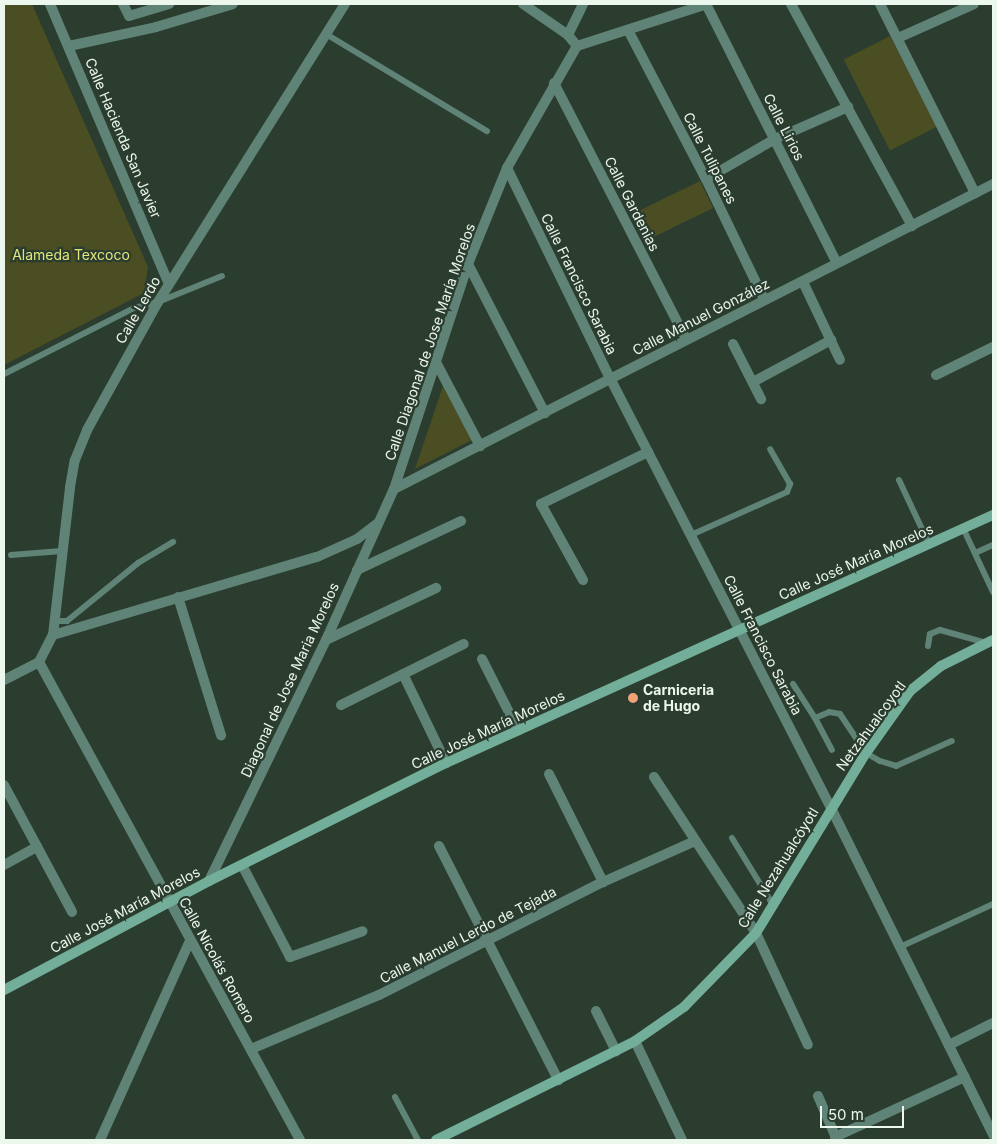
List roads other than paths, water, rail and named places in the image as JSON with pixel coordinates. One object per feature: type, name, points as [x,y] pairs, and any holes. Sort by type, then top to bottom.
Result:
[{"type":"street","name":"Calle Hacienda San Javier","points":[[50,4],[169,284]]},
{"type":"street","points":[[123,4],[129,16],[169,4]]},
{"type":"street","points":[[69,46],[156,27],[232,4]]},
{"type":"street","name":"Calle Lerdo","points":[[38,662],[53,635],[75,460],[88,430],[158,302],[345,4]]},
{"type":"street","points":[[523,4],[568,35],[576,46],[706,4]]},
{"type":"street","points":[[568,35],[583,4]]},
{"type":"street","name":"Calle Lirios","points":[[706,4],[837,263]]},
{"type":"street","points":[[791,4],[912,226]]},
{"type":"street","points":[[880,4],[975,193]]},
{"type":"street","points":[[898,38],[974,4]]},
{"type":"street","points":[[149,11],[156,27]]},
{"type":"street","name":"Calle Tulipanes","points":[[628,30],[706,179],[764,299]]},
{"type":"street","name":"Calle Diagonal de Jose María Morelos","points":[[394,489],[468,264],[506,168],[576,46]]},
{"type":"street","name":"Calle Gardenias","points":[[554,83],[686,338]]},
{"type":"street","points":[[706,179],[775,139],[848,107]]},
{"type":"street","name":"Calle Francisco Sarabia","points":[[506,168],[611,380],[831,808],[993,1135]]},
{"type":"street","name":"Calle Manuel González","points":[[394,489],[611,380],[686,338],[764,299],[803,282],[993,184]]},
{"type":"street","points":[[468,264],[545,413]]},
{"type":"street","points":[[803,282],[840,360]]},
{"type":"street","points":[[753,382],[831,340]]},
{"type":"street","points":[[733,344],[761,399]]},
{"type":"street","points":[[936,375],[993,347]]},
{"type":"street","points":[[436,364],[480,446]]},
{"type":"street","points":[[583,580],[541,504],[648,452]]},
{"type":"street","name":"Diagonal de Jose Maria Morelos","points":[[210,881],[326,640],[394,489]]},
{"type":"street","name":"Calle José María Morelos","points":[[4,990],[169,902],[446,763],[993,515]]},
{"type":"street","points":[[357,570],[461,520]]},
{"type":"street","points":[[53,635],[318,557],[357,539],[378,522]]},
{"type":"street","points":[[326,640],[436,588]]},
{"type":"street","points":[[178,597],[221,735]]},
{"type":"street","name":"Netzahualcoyotl","points":[[831,808],[910,692],[941,666],[990,641]]},
{"type":"street","points":[[341,705],[464,644]]},
{"type":"street","points":[[482,659],[518,730]]},
{"type":"street","points":[[4,680],[38,662]]},
{"type":"street","name":"Calle Nicolás Romero","points":[[38,662],[300,1140]]},
{"type":"street","points":[[404,674],[446,763]]},
{"type":"street","points":[[549,774],[603,882]]},
{"type":"street","points":[[654,777],[756,933],[808,1045]]},
{"type":"street","points":[[4,785],[72,912]]},
{"type":"street","name":"Calle Nezahualcóyotl","points":[[436,1140],[635,1041],[684,1007],[756,933],[831,808]]},
{"type":"street","name":"Calle Manuel Lerdo de Tejada","points":[[251,1049],[379,995],[603,882],[695,841]]},
{"type":"street","points":[[439,846],[558,1080]]},
{"type":"street","points":[[4,865],[37,847]]},
{"type":"street","points":[[242,865],[290,957],[363,931]]},
{"type":"street","points":[[100,1140],[190,941]]},
{"type":"street","points":[[596,1011],[616,1051]]},
{"type":"street","points":[[949,1045],[993,1023]]},
{"type":"street","points":[[635,1041],[680,1139]]},
{"type":"street","points":[[818,1096],[836,1138],[965,1077]]},
{"type":"lane","points":[[326,34],[487,131]]},
{"type":"lane","points":[[4,374],[134,308],[158,302],[222,276]]},
{"type":"lane","points":[[691,535],[787,492],[790,484],[770,449]]},
{"type":"lane","points":[[900,480],[930,544]]},
{"type":"lane","points":[[963,528],[993,592]]},
{"type":"lane","points":[[55,621],[67,621],[138,563],[172,542]]},
{"type":"lane","points":[[975,553],[993,545]]},
{"type":"lane","points":[[11,555],[62,552]]},
{"type":"lane","points":[[928,646],[930,634],[940,630],[990,641]]},
{"type":"lane","points":[[793,684],[815,718],[832,750]]},
{"type":"lane","points":[[815,718],[829,712],[840,714],[866,754],[896,766],[952,741]]},
{"type":"lane","points":[[732,838],[773,905]]},
{"type":"lane","points":[[900,947],[993,904]]},
{"type":"lane","points":[[395,1097],[418,1140]]},
{"type":"place","name":"Carniceria de Hugo","points":[[633,698]]},
{"type":"park label","name":"Alameda Texcoco","points":[[71,255]]}]
